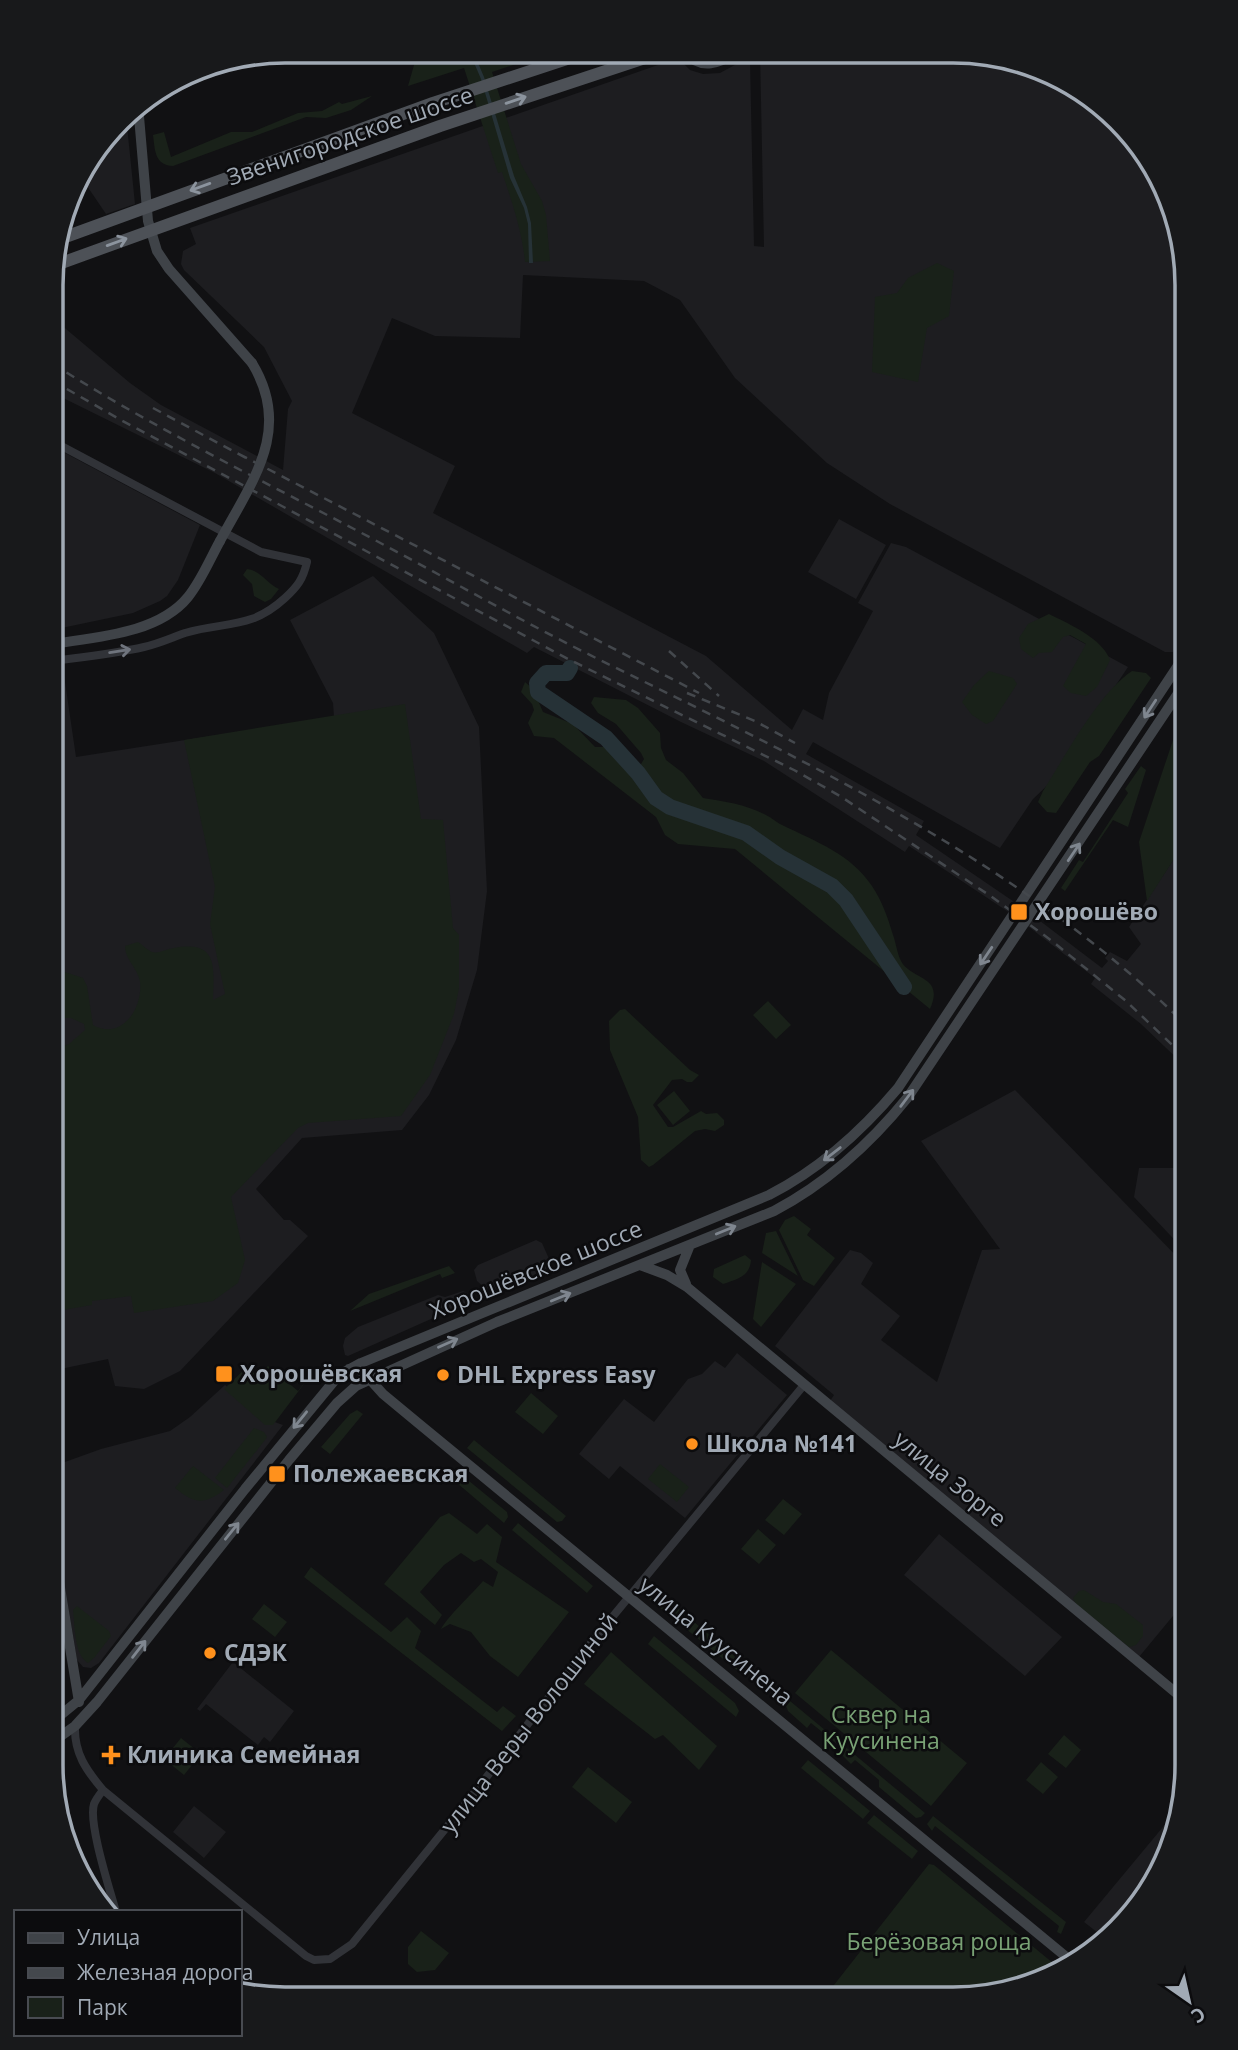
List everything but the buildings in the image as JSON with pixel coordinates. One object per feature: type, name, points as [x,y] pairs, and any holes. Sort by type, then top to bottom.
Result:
[{"type":"main road","name":"Звенигородское шоссе","points":[[69,235],[433,103],[555,63]]},
{"type":"main road","name":"Звенигородское шоссе","points":[[65,262],[440,125],[629,63]]},
{"type":"main road","points":[[63,642],[146,626],[178,608],[194,589],[220,541],[264,457],[270,433],[268,398],[259,374],[169,269],[157,251],[148,221],[139,118]]},
{"type":"main road","name":"Хорошёвское шоссе","points":[[63,1713],[79,1700],[332,1380],[346,1370],[728,1214],[777,1191],[805,1174],[855,1136],[898,1088],[1175,670]]},
{"type":"main road","name":"Хорошёвское шоссе","points":[[63,1734],[75,1726],[97,1702],[289,1460],[342,1398],[370,1378],[497,1322],[788,1203],[819,1183],[859,1150],[908,1097],[1175,698]]},
{"type":"main road","points":[[687,1287],[680,1270],[690,1245]]},
{"type":"main road","name":"улица Зорге","points":[[640,1265],[667,1275],[687,1287],[1175,1692]]},
{"type":"main road","points":[[370,1378],[370,1363],[385,1354]]},
{"type":"main road","points":[[346,1370],[357,1368],[370,1378]]},
{"type":"main road","name":"улица Куусинена","points":[[370,1378],[383,1394],[1065,1956]]},
{"type":"main road","points":[[63,1610],[79,1700],[75,1726]]},
{"type":"main road","points":[[79,1700],[88,1706],[97,1702]]},
{"type":"street","points":[[63,447],[261,552],[307,562],[300,584],[270,611],[245,623],[197,631],[145,647],[63,659]]},
{"type":"street","name":"улица Веры Волошиной","points":[[103,1790],[306,1956],[314,1960],[331,1959],[350,1946],[390,1898],[628,1597],[804,1385]]},
{"type":"street","points":[[75,1726],[78,1754],[84,1767],[103,1790],[93,1805],[93,1813],[115,1906]]},
{"type":"shaded area","points":[[474,63],[478,63],[484,77],[514,176],[527,207],[531,223],[533,263],[529,263],[528,224],[524,208],[510,178]]},
{"type":"shaded area","points":[[664,63],[683,63],[690,70],[703,74],[720,73],[738,63],[750,63],[754,246],[764,247],[760,63],[982,65],[1038,80],[1088,109],[1110,128],[1145,174],[1158,200],[1173,256],[1173,652],[1165,652],[890,504],[827,463],[735,378],[680,300],[644,281],[523,275],[520,338],[435,336],[392,318],[352,413],[455,466],[433,513],[706,656],[792,730],[803,709],[823,720],[829,693],[873,611],[858,603],[891,543],[906,547],[1128,667],[1052,781],[1033,799],[1000,848],[813,742],[806,754],[924,821],[916,835],[1023,908],[1102,968],[1108,961],[1105,958],[1110,952],[1127,961],[1141,944],[1129,927],[1175,857],[1175,1057],[1141,1024],[1091,984],[1095,978],[1016,917],[909,846],[905,852],[764,761],[534,647],[527,653],[215,473],[63,398],[63,326],[130,383],[161,405],[283,470],[288,409],[292,401],[264,347],[184,270],[181,264],[183,251],[196,244],[190,228]]},
{"type":"shaded area","points":[[127,130],[135,204],[106,214],[87,186],[100,162]]},
{"type":"shaded area","points":[[63,452],[200,525],[178,580],[167,596],[133,613],[63,628]]},
{"type":"shaded area","points":[[839,519],[886,545],[856,599],[808,572]]},
{"type":"shaded area","points":[[373,576],[434,633],[479,727],[487,891],[477,970],[456,1040],[429,1095],[402,1130],[302,1138],[256,1189],[284,1220],[290,1220],[308,1236],[180,1371],[144,1389],[115,1386],[108,1359],[63,1368],[63,675],[76,757],[334,717],[333,703],[290,620]]},
{"type":"shaded area","points":[[1015,1090],[1175,1255],[1175,1614],[1139,1657],[830,1401],[834,1395],[775,1346],[850,1250],[861,1253],[873,1263],[861,1284],[900,1316],[881,1340],[937,1382],[982,1250],[1000,1249],[921,1141]]},
{"type":"shaded area","points":[[1139,1168],[1175,1168],[1175,1240],[1134,1197]]},
{"type":"shaded area","points":[[536,1240],[542,1243],[550,1261],[544,1272],[500,1291],[485,1288],[477,1281],[474,1270],[478,1265]]},
{"type":"shaded area","points":[[463,1291],[471,1295],[469,1302],[345,1355],[345,1338],[358,1327],[438,1295],[445,1297]]},
{"type":"shaded area","name":"Школа №141","points":[[737,1353],[787,1395],[685,1518],[620,1466],[609,1479],[579,1454],[624,1399],[654,1422],[688,1379],[702,1374],[715,1361],[725,1368]]},
{"type":"shaded area","points":[[225,1385],[261,1417],[283,1425],[99,1663],[91,1668],[83,1667],[77,1660],[63,1575],[63,1463],[101,1449],[170,1431]]},
{"type":"shaded area","points":[[939,1534],[1062,1637],[1025,1676],[904,1575]]},
{"type":"shaded area","points":[[233,1662],[294,1711],[270,1742],[264,1737],[258,1745],[206,1704],[200,1711],[197,1709]]},
{"type":"shaded area","points":[[194,1806],[226,1832],[204,1858],[173,1832]]},
{"type":"shaded area","points":[[1167,1822],[1152,1863],[1129,1900],[1098,1933],[1084,1922]]},
{"type":"green space","points":[[415,63],[519,63],[492,72],[521,164],[542,201],[546,215],[550,261],[525,262],[509,194],[502,172],[498,173],[464,68],[408,86]]},
{"type":"green space","points":[[372,96],[351,110],[326,118],[306,117],[173,166],[162,163],[155,151],[153,135],[164,132],[171,157],[231,132],[252,132],[298,113],[322,111],[339,102],[342,104]]},
{"type":"green space","points":[[937,263],[954,271],[949,316],[927,328],[918,382],[872,372],[875,297],[897,293],[908,278]]},
{"type":"green space","points":[[247,569],[256,572],[279,589],[271,599],[265,602],[254,596],[252,584],[243,575]]},
{"type":"green space","points":[[1049,614],[1092,638],[1110,660],[1097,687],[1086,696],[1071,693],[1063,686],[1086,644],[1070,635],[1063,637],[1052,652],[1039,653],[1033,658],[1021,649],[1019,638],[1028,624]]},
{"type":"green space","points":[[989,671],[1013,678],[1017,684],[993,721],[986,724],[972,715],[962,702],[974,685]]},
{"type":"green space","points":[[1132,671],[1146,673],[1151,678],[1099,756],[1090,762],[1056,813],[1047,812],[1038,802],[1043,791],[1095,710],[1119,681]]},
{"type":"green space","points":[[525,682],[533,689],[543,712],[573,724],[595,747],[608,747],[624,768],[630,771],[641,764],[644,759],[641,753],[616,724],[598,713],[591,703],[594,697],[626,700],[638,708],[660,733],[661,748],[666,760],[683,773],[703,798],[759,812],[844,857],[864,875],[879,898],[901,961],[930,984],[934,998],[930,1009],[735,849],[678,844],[665,835],[656,817],[554,738],[534,736],[528,723],[534,710],[521,692]]},
{"type":"green space","points":[[405,704],[421,819],[443,820],[453,928],[459,935],[459,988],[454,1014],[430,1075],[401,1116],[308,1123],[298,1128],[231,1197],[245,1260],[238,1283],[213,1301],[134,1313],[131,1296],[92,1301],[92,1305],[63,1310],[63,1046],[85,1030],[84,1024],[71,1018],[63,1018],[63,973],[83,978],[87,986],[93,1025],[103,1029],[113,1029],[121,1025],[134,1011],[138,1002],[140,982],[125,946],[138,942],[154,952],[188,947],[206,952],[213,966],[213,1000],[225,994],[210,924],[215,887],[184,740]]},
{"type":"green space","points":[[1175,734],[1175,858],[1147,901],[1139,842]]},
{"type":"green space","points":[[1141,766],[1146,770],[1128,827],[1113,820],[1065,891],[1061,888],[1079,860],[1083,862],[1128,793],[1125,789]]},
{"type":"green space","points":[[768,1001],[791,1025],[776,1039],[753,1015]]},
{"type":"green space","points":[[625,1009],[690,1070],[699,1075],[692,1082],[672,1080],[653,1105],[668,1127],[673,1127],[701,1111],[706,1114],[717,1113],[724,1120],[724,1125],[715,1131],[695,1131],[649,1167],[641,1160],[638,1117],[610,1050],[609,1021],[620,1010]]},
{"type":"green space","points":[[674,1091],[690,1111],[673,1125],[657,1105]]},
{"type":"green space","points":[[794,1216],[811,1229],[807,1235],[835,1258],[814,1286],[803,1280],[779,1230],[785,1220]]},
{"type":"green space","points":[[776,1231],[798,1276],[762,1253],[766,1233]]},
{"type":"green space","points":[[745,1255],[751,1260],[748,1270],[742,1276],[723,1284],[713,1277],[714,1269]]},
{"type":"green space","points":[[762,1262],[796,1284],[761,1327],[753,1319]]},
{"type":"green space","points":[[449,1266],[455,1273],[442,1278],[440,1274],[350,1311],[369,1294]]},
{"type":"green space","points":[[268,1366],[298,1391],[313,1372],[273,1425],[265,1425],[224,1389],[247,1367],[257,1376]]},
{"type":"green space","points":[[531,1393],[558,1416],[543,1434],[515,1412]]},
{"type":"green space","points":[[357,1410],[363,1414],[330,1454],[321,1447],[350,1414]]},
{"type":"green space","points":[[254,1428],[264,1432],[267,1437],[227,1488],[215,1478]]},
{"type":"green space","points":[[474,1440],[566,1516],[562,1521],[557,1522],[467,1448]]},
{"type":"green space","points":[[660,1464],[689,1487],[677,1502],[648,1479]]},
{"type":"green space","points":[[193,1466],[224,1490],[210,1499],[199,1501],[175,1488]]},
{"type":"green space","points":[[463,1476],[507,1512],[508,1517],[504,1523],[457,1483]]},
{"type":"green space","points":[[783,1499],[802,1514],[784,1535],[765,1520]]},
{"type":"green space","points":[[449,1513],[477,1534],[487,1524],[502,1537],[496,1562],[569,1612],[518,1677],[490,1656],[471,1632],[450,1624],[441,1629],[483,1581],[493,1587],[498,1572],[481,1559],[474,1562],[461,1553],[444,1565],[420,1592],[442,1615],[435,1625],[384,1584],[440,1517]]},
{"type":"green space","points":[[518,1523],[593,1586],[587,1593],[512,1530]]},
{"type":"green space","points":[[758,1529],[776,1545],[759,1564],[741,1549]]},
{"type":"green space","points":[[311,1567],[391,1632],[407,1617],[421,1631],[415,1648],[497,1712],[503,1706],[516,1716],[502,1731],[304,1577]]},
{"type":"green space","points":[[656,1590],[763,1680],[760,1683],[746,1672],[743,1675],[649,1599]]},
{"type":"green space","points":[[1084,1590],[1103,1602],[1116,1604],[1143,1625],[1143,1636],[1136,1645],[1129,1647],[1076,1604],[1073,1598],[1079,1591]]},
{"type":"green space","points":[[264,1604],[287,1622],[275,1637],[252,1619]]},
{"type":"green space","points":[[77,1606],[109,1631],[111,1636],[88,1663],[80,1653],[76,1639],[73,1610]]},
{"type":"green space","points":[[654,1636],[735,1703],[739,1711],[736,1717],[648,1644]]},
{"type":"green space","name":"Сквер на Куусинена","points":[[831,1650],[967,1763],[931,1806],[795,1693]]},
{"type":"green space","points":[[611,1652],[717,1746],[699,1770],[663,1735],[655,1739],[584,1684]]},
{"type":"green space","points":[[790,1701],[925,1813],[916,1818],[879,1787],[879,1780],[855,1760],[851,1764],[840,1753],[842,1748],[811,1723],[807,1728],[788,1711],[786,1706]]},
{"type":"green space","points":[[1064,1735],[1081,1750],[1066,1768],[1048,1754]]},
{"type":"green space","points":[[181,1738],[201,1754],[184,1775],[164,1759]]},
{"type":"green space","points":[[808,1760],[870,1811],[863,1819],[801,1768]]},
{"type":"green space","points":[[1041,1762],[1058,1777],[1043,1794],[1026,1780]]},
{"type":"green space","points":[[588,1767],[632,1802],[616,1823],[572,1787]]},
{"type":"green space","points":[[874,1815],[918,1851],[912,1859],[867,1823]]},
{"type":"green space","points":[[933,1816],[1066,1922],[1061,1934],[1057,1932],[1059,1926],[935,1826],[932,1831],[927,1824]]},
{"type":"green space","name":"Берёзовая роща","points":[[929,1864],[934,1865],[1053,1963],[1010,1979],[982,1985],[832,1987]]},
{"type":"green space","points":[[421,1931],[449,1953],[435,1970],[417,1972],[408,1964],[408,1947]]},
{"type":"waterway","points":[[570,668],[567,673],[546,673],[537,683],[538,692],[606,738],[638,773],[656,798],[670,807],[746,833],[780,857],[832,886],[846,900],[904,987]]},
{"type":"railway","points":[[63,370],[126,408],[538,628],[756,737],[909,820],[983,865],[1054,914],[1123,967],[1175,1015]]},
{"type":"railway","points":[[63,387],[570,660],[794,770],[840,796],[992,897],[1052,941],[1126,1001],[1175,1048]]},
{"type":"railway","points":[[153,408],[246,458]]},
{"type":"railway","points":[[239,454],[699,693]]},
{"type":"railway","points":[[669,651],[719,696]]},
{"type":"railway","points":[[687,693],[755,721],[795,743]]},
{"type":"place","name":"Хорошёво","points":[[1019,912]]},
{"type":"place","name":"Хорошёвская","points":[[224,1374]]},
{"type":"place","name":"DHL Express Easy","points":[[443,1375]]},
{"type":"place","name":"Школа №141","points":[[692,1444]]},
{"type":"place","name":"Полежаевская","points":[[277,1474]]},
{"type":"place","name":"СДЭК","points":[[210,1653]]},
{"type":"place","name":"Клиника Семейная","points":[[111,1755]]}]
